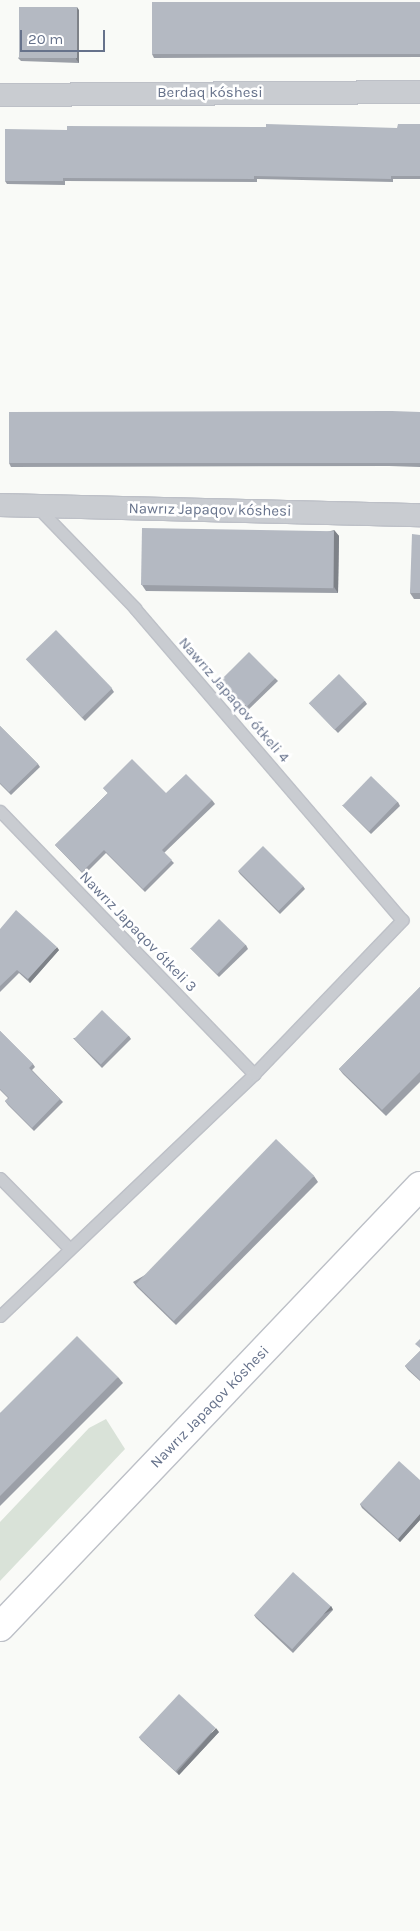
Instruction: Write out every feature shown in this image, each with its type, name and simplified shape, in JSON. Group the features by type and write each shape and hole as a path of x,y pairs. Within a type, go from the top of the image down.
{"street":[{"name":"Berdaq kóshesi","path":"0,95 420,92"},
{"name":"Nawrız Japaqov kóshesi","path":"0,505 420,515"},
{"name":"Nawrız Japaqov kóshesi","path":"0,1627 420,1186"}],"lane":[{"name":"Nawrız Japaqov ótkeli 4","path":"36,506 135,608 402,920 254,1074"},
{"name":"Nawrız Japaqov ótkeli 3","path":"0,811 254,1074"},
{"path":"0,1316 69,1248 254,1074"},
{"path":"0,1178 69,1248"}],"shaded area":[{"path":"106,1419 125,1449 0,1581 0,1522 89,1428"}],"building":[{"path":"152,2 420,2 420,54 152,54"},
{"path":"19,7 77,7 77,58 19,58"},
{"path":"266,124 397,128 398,124 420,124 420,176 391,176 391,179 254,176 254,179 63,178 63,181 5,181 5,129 67,130 67,126 266,127"},
{"path":"9,412 420,412 420,463 9,463"},
{"path":"142,528 334,531 333,588 141,585"},
{"path":"412,534 420,535 420,593 410,593"},
{"path":"56,630 112,688 82,717 26,659"},
{"path":"249,652 275,678 247,706 221,680"},
{"path":"339,674 365,701 334,730 309,703"},
{"path":"0,726 38,764 9,792 0,783"},
{"path":"132,759 166,793 186,774 212,800 162,850 172,860 143,889 104,850 82,872 55,845 108,793 103,788"},
{"path":"371,776 398,802 369,831 343,805"},
{"path":"263,846 303,886 279,911 238,871"},
{"path":"16,910 57,947 28,979 17,970 0,986 0,929"},
{"path":"219,919 246,945 217,974 191,948"},
{"path":"420,987 420,1072 382,1110 339,1069"},
{"path":"102,1010 129,1036 101,1064 74,1039"},
{"path":"0,1031 33,1064 29,1068 60,1099 32,1128 5,1101 9,1098 0,1089"},
{"path":"276,1139 314,1176 174,1321 136,1284"},
{"path":"77,1336 118,1377 0,1496 0,1413"},
{"path":"420,1339 420,1348 415,1344"},
{"path":"420,1351 420,1380 405,1366"},
{"path":"399,1461 420,1480 420,1514 398,1539 360,1504"},
{"path":"293,1572 331,1606 292,1649 254,1615"},
{"path":"179,1694 216,1728 175,1771 139,1737"}]}
